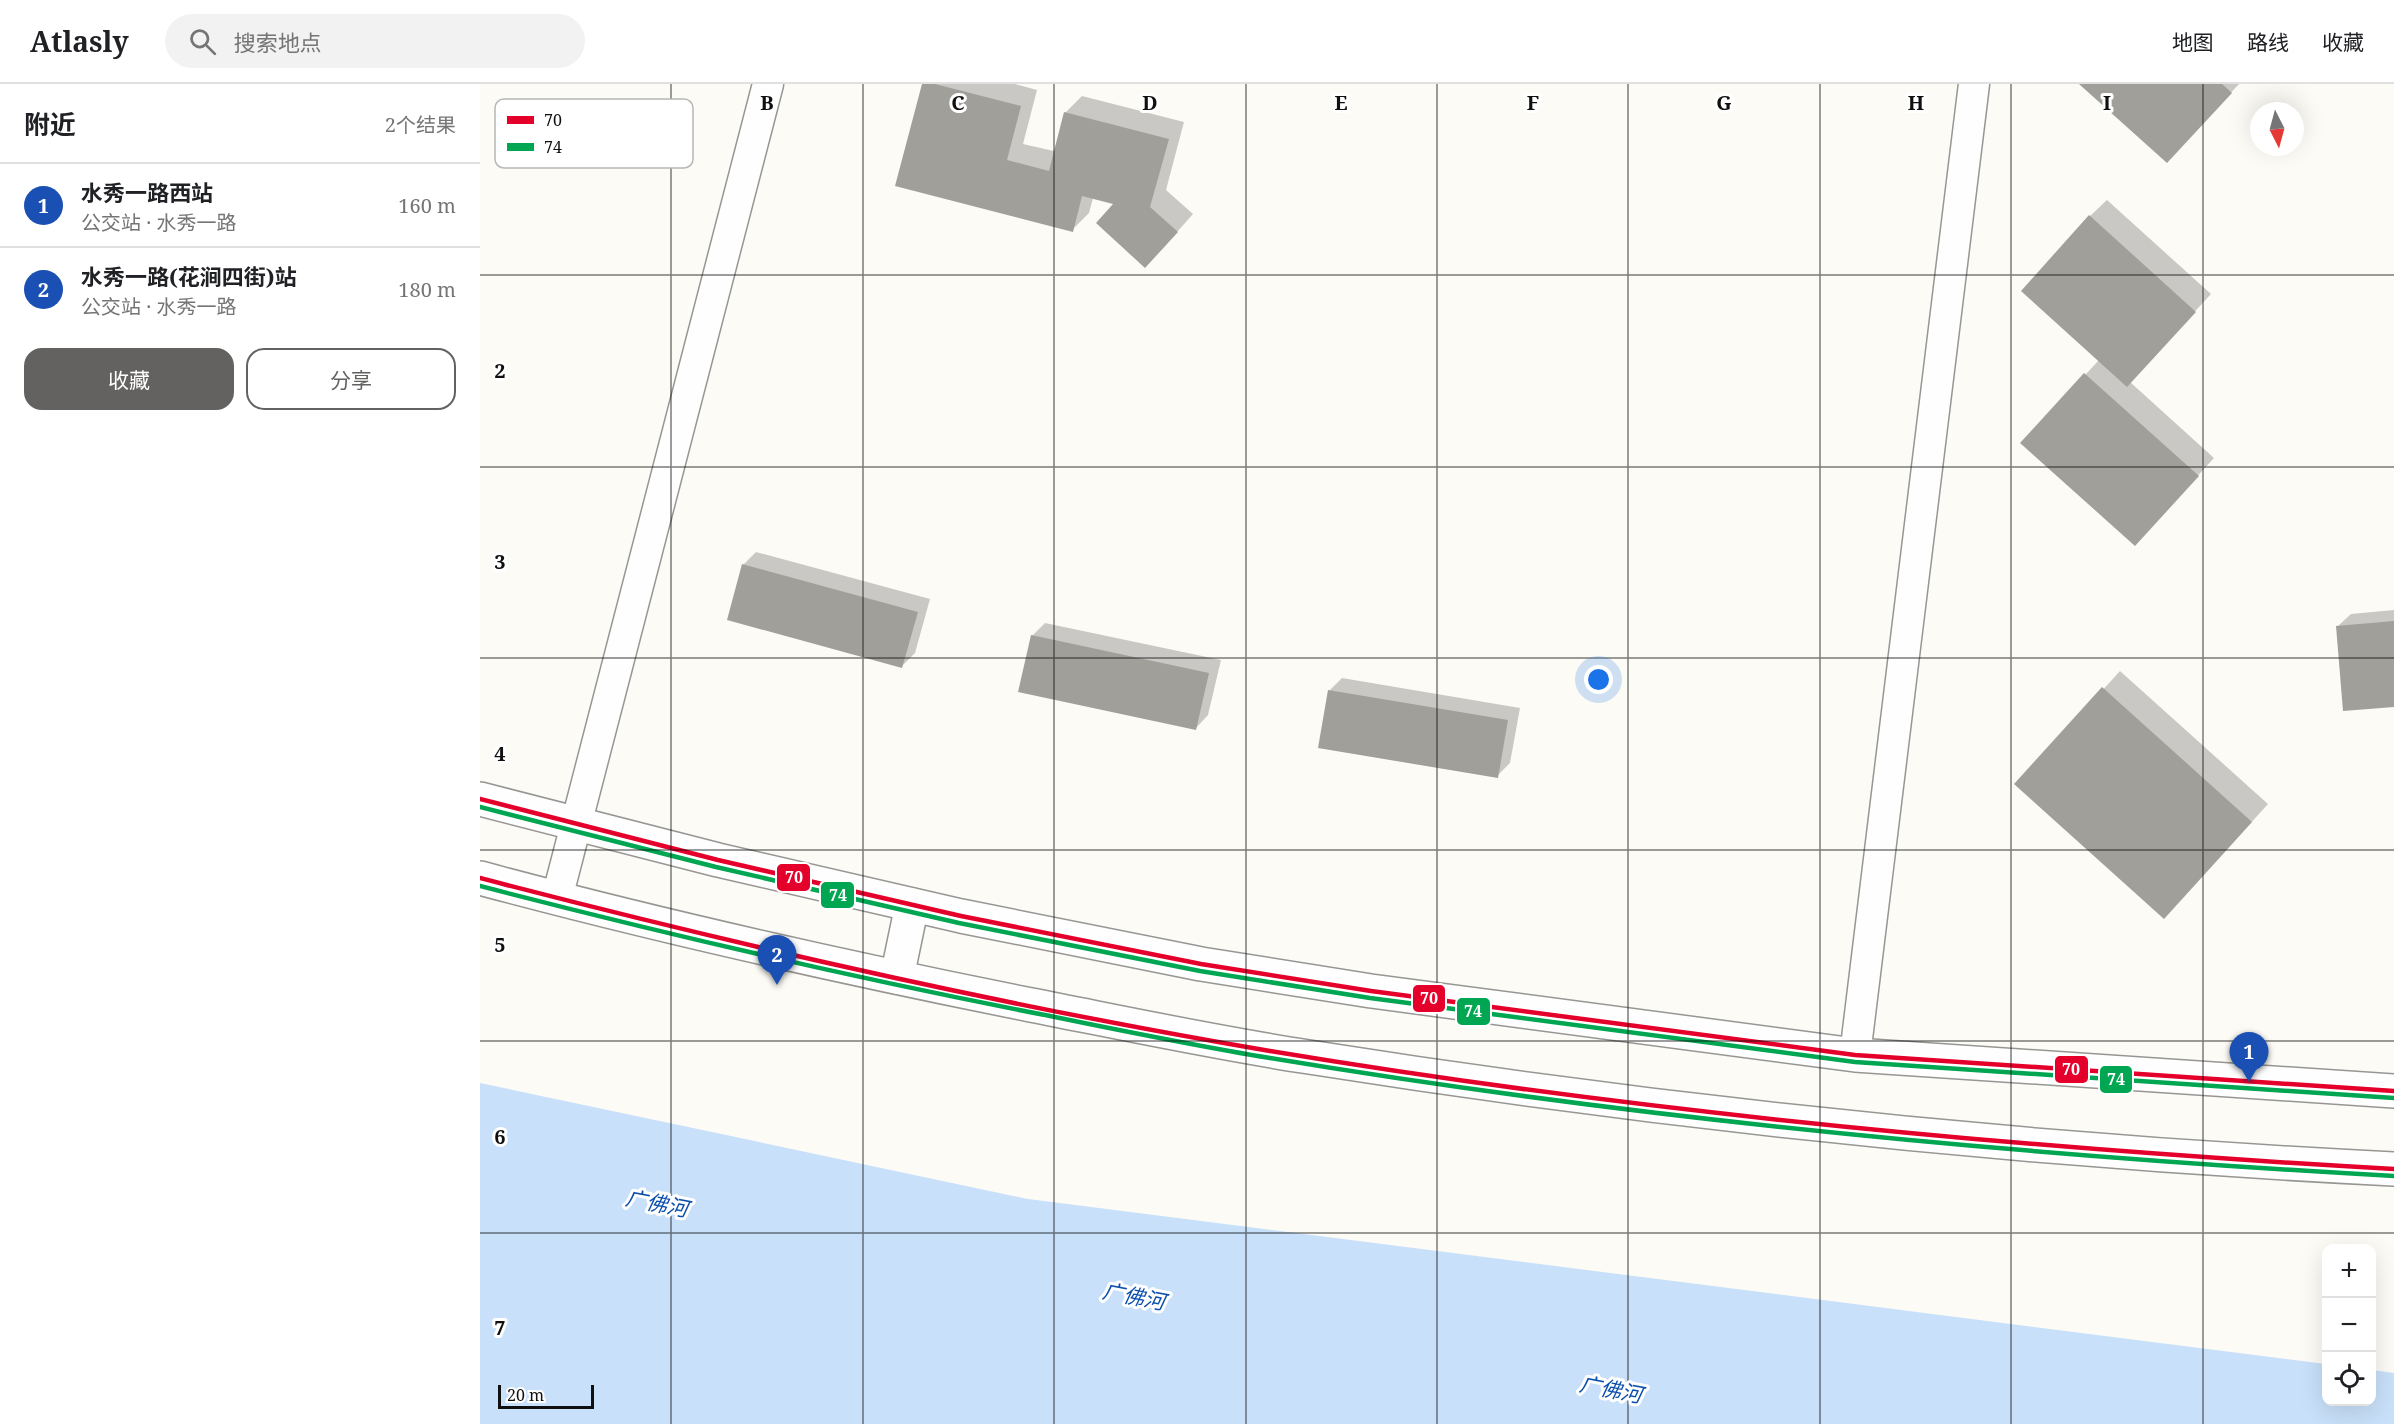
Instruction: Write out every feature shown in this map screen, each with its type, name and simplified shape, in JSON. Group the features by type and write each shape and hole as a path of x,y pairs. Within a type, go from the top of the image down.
{"street":[{"path":"557,898 768,84"},
{"path":"1855,1055 1974,84"},
{"path":"480,799 575,825 912,905 1089,943 1224,968 1383,992 1855,1055 2394,1092"},
{"path":"480,878 737,942 897,977 1304,1057 1560,1094 1742,1117 1950,1139 2212,1159 2394,1168"},
{"path":"897,977 912,905"}],"water":[{"name":"广佛河","path":"480,1083 1028,1199 2322,1363 2322,1406 2376,1406 2376,1371 2394,1373 2394,1424 480,1424"}],"building":[{"path":"922,84 935,84 1021,106 1007,160 1049,171 1064,112 1169,139 1150,207 1178,232 1145,268 1096,223 1113,204 1082,196 1073,232 895,186"},
{"path":"2079,84 2222,84 2232,93 2167,163"},
{"path":"2089,215 2196,312 2127,387 2021,291"},
{"path":"2084,373 2199,476 2135,546 2020,443"},
{"path":"742,564 918,612 902,668 727,620"},
{"path":"2394,621 2394,707 2343,711 2336,626"},
{"path":"1031,635 1209,673 1196,730 1018,692"},
{"path":"2102,687 2252,822 2164,919 2014,784"},
{"path":"1328,690 1508,720 1498,778 1318,748"}],"transit line":[{"name":"70","path":"480,799 718,860 961,916 1201,964 1371,991 1855,1055 2394,1091"},
{"name":"74","path":"480,807 716,867 959,923 1200,971 1370,998 1855,1062 2394,1098"},
{"name":"70","path":"480,878 774,951 1071,1015 1270,1051 1410,1073 1690,1110 1971,1139 2394,1169"},
{"name":"74","path":"480,886 693,939 907,987 1187,1043 1410,1080 1690,1117 1971,1146 2394,1176"}],"place":[{"name":"水秀一路(花涧四街)站","path":"777,985"},
{"name":"水秀一路西站","path":"2249,1082"}]}
